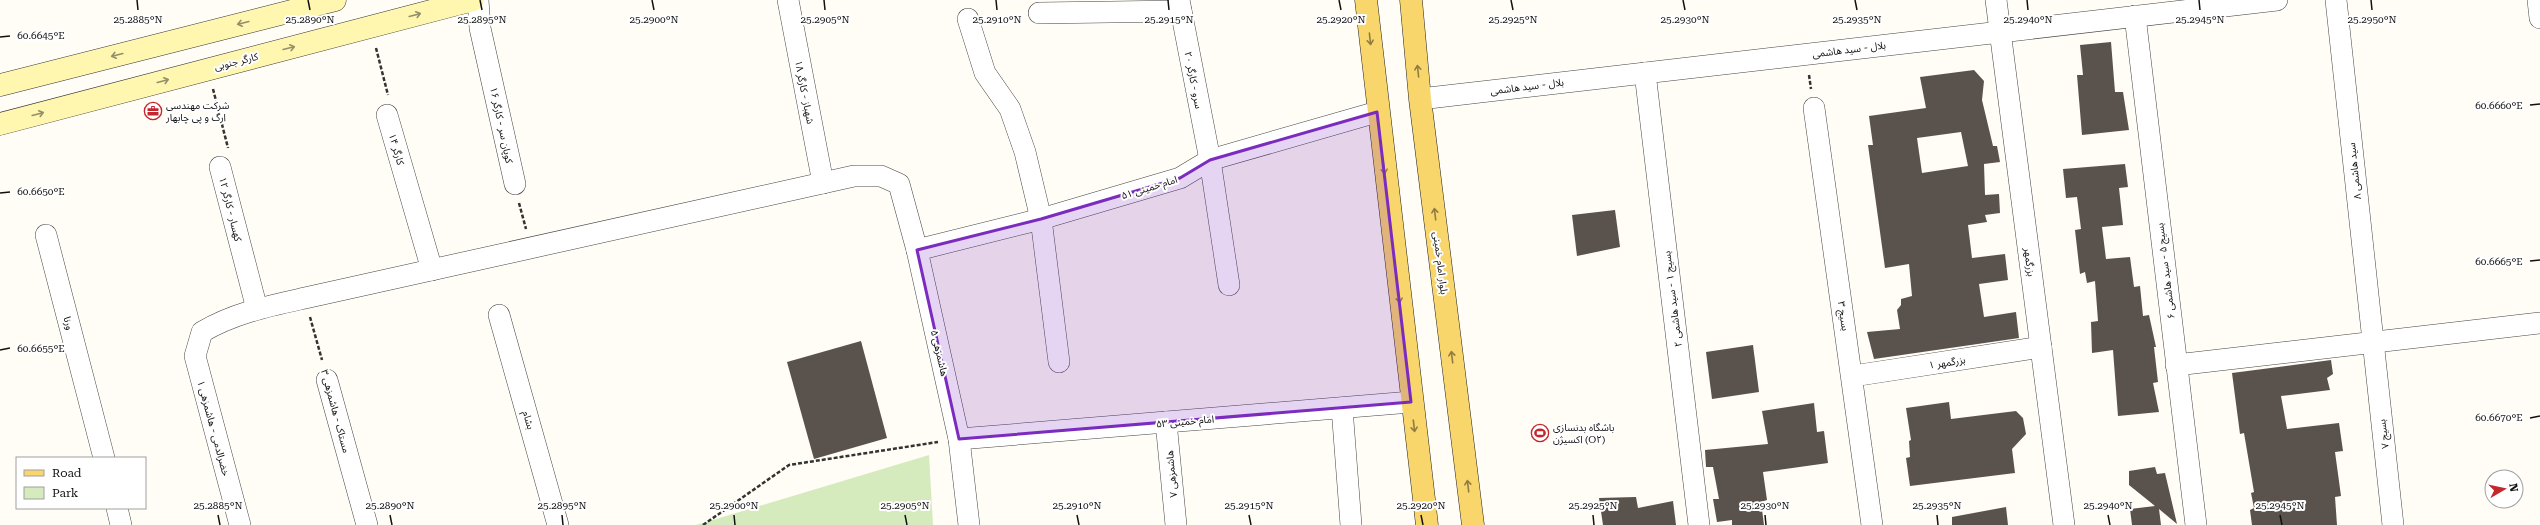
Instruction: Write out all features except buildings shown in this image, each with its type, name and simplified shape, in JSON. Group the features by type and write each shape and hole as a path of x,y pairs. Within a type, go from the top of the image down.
{"main road":[{"name":"کارگر جنوبی","path":"0,124 473,0"},
{"path":"1366,0 1377,112 1427,525"},
{"name":"بلوار امام خمینی","path":"1411,0 1420,99 1473,525"},
{"path":"0,85 323,1"}],"street":[{"name":"کوپان سر - کارگر ۱۶","path":"478,0 480,28 515,184"},
{"name":"شهباز - کارگر ۱۸","path":"788,0 823,183"},
{"name":"بزرگمهر","path":"1996,0 2064,525"},
{"name":"بلال - سید هاشمی","path":"1420,99 2135,16 2215,4 2277,0"},
{"name":"سید هاشمی ۸","path":"2336,0 2372,343"},
{"path":"2538,0 2540,18"},
{"path":"1039,13 1180,5"},
{"name":"سرو - کارگر ۲۰","path":"1180,5 1210,160 1229,285"},
{"name":"بسیج ۵ - سید هاشمی ۶","path":"2135,16 2196,525"},
{"path":"968,19 985,73 1012,116 1025,152 1041,220 1059,362"},
{"name":"بسیج ۱ - سید هاشمی ۲","path":"1645,73 1699,525"},
{"name":"بسیج ۳","path":"1814,108 1853,376 1872,525"},
{"name":"امام خمینی ۵۱","path":"917,250 1041,220 1180,178 1210,160 1377,112"},
{"name":"کارگر ۱۴","path":"387,115 432,270"},
{"name":"کهسار - کارگر ۱۲","path":"220,167 256,309"},
{"name":"هاشمزهی ۵","path":"823,183 854,176 881,176 899,184 917,250 959,439 969,525"},
{"path":"256,309 823,183"},
{"name":"ورنا","path":"46,235 104,457"},
{"name":"خضرالدمی - هاشمزهی ۱","path":"240,525 195,356 202,332 217,323 256,309"},
{"name":"بشام","path":"499,315 558,525"},
{"path":"2176,365 2540,323"},
{"name":"بسیج ۷","path":"2372,343 2393,525"},
{"name":"بزرگمهر ۱","path":"1853,376 2041,347"},
{"name":"مستاک - هاشمزهی ۳","path":"327,380 367,525"},
{"name":"امام خمینی ۵۳","path":"959,439 1411,402"},
{"path":"1342,408 1351,525"},
{"name":"هاشمزهی ۷","path":"1166,422 1176,525"},
{"path":"117,509 122,525"}],"path":[{"path":"371,27 390,102 387,115"},
{"path":"1805,54 1814,108"},
{"name":"کهسار - کارگر ۱۲","path":"208,69 231,163 220,167"},
{"path":"515,184 530,249"},
{"name":"مستاک - هاشمزهی ۳","path":"305,298 327,380"},
{"path":"704,525 789,465 959,439"}],"highlighted area":[{"path":"1377,112 1411,402 959,439 917,250 1041,219 1180,178 1210,160"}],"green space":[{"path":"929,455 933,525 696,525"}],"place":[{"name":"شرکت مهندسی ارگ و پی چابهار","path":"153,111"},
{"name":"باشگاه بدنسازی اکسیژن (O۲)","path":"1540,433"}]}
